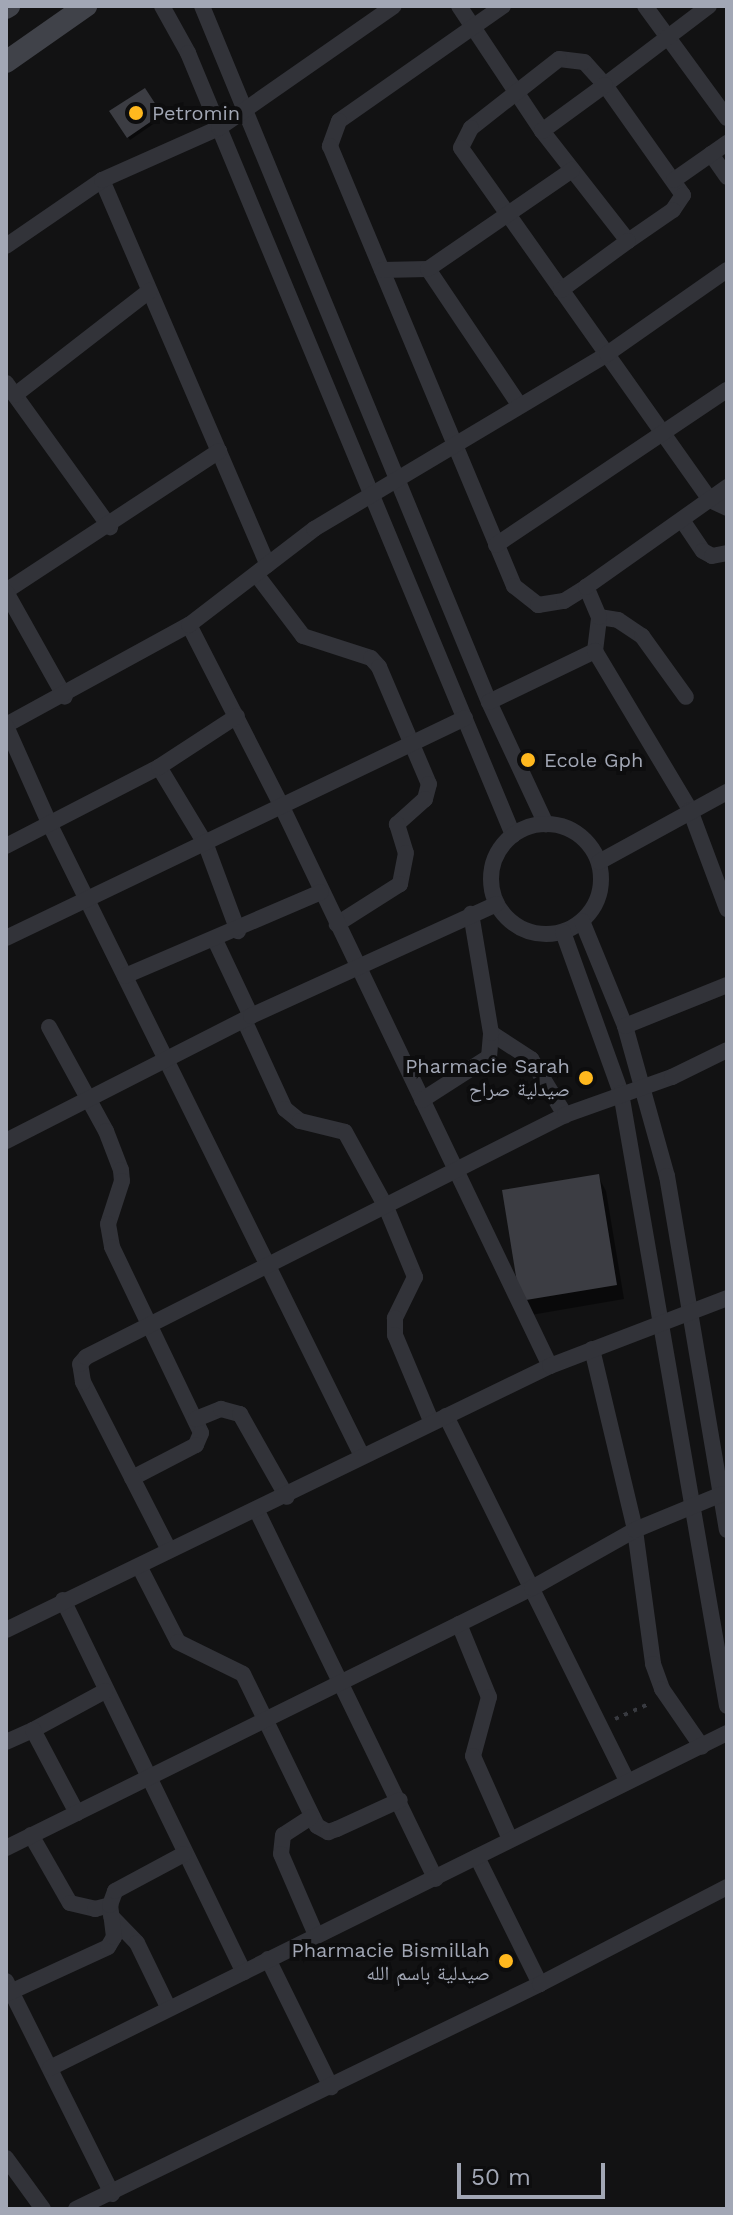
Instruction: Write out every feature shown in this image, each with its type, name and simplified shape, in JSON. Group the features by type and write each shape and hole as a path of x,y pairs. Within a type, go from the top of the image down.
{"main road":[{"path":"6,62 86,6"}],"street":[{"path":"162,6 219,128 374,491 513,835"},
{"path":"202,6 371,420 399,475 489,702 546,824"},
{"path":"6,247 102,180 219,128 394,6"},
{"path":"459,6 542,131 628,241"},
{"path":"503,6 339,121 332,134 335,162 455,440 514,586 530,602 564,601 727,487"},
{"path":"645,6 727,118"},
{"path":"542,131 709,6"},
{"path":"561,290 682,202 674,180 605,85 584,62 564,57 471,128 461,148 506,216 710,500 727,508"},
{"path":"674,180 727,143"},
{"path":"711,154 727,177"},
{"path":"382,270 428,269 572,170"},
{"path":"102,180 219,451 262,569 303,636 371,658 388,683 429,784 427,796 400,817 395,829 406,853 404,875 386,896 337,924"},
{"path":"428,269 518,403"},
{"path":"362,1456 266,1269 90,901 51,827 6,726 65,697 189,625 262,569 374,491 455,440 607,354 727,270"},
{"path":"110,527 10,389 149,291"},
{"path":"496,545 664,436 727,390"},
{"path":"65,697 6,592 110,527 219,451"},
{"path":"682,520 703,551 712,556 727,553"},
{"path":"586,587 599,617 595,651 690,810 727,909"},
{"path":"599,617 618,620 642,636 686,697"},
{"path":"189,625 359,965 550,1366"},
{"path":"489,702 595,651"},
{"path":"6,846 51,827 159,767 237,716"},
{"path":"6,938 90,901 465,718"},
{"path":"159,767 206,845 238,931"},
{"path":"599,862 727,792"},
{"path":"546,824 579,834 599,862 600,894 582,921 563,932 548,934 518,926 497,904 492,889 495,859 513,835 546,824"},
{"path":"125,976 238,931 321,892"},
{"path":"6,1141 247,1018 497,904"},
{"path":"422,1100 478,1068 489,1057 491,1033 471,914"},
{"path":"582,921 625,1026 645,1086 692,1312 727,1530"},
{"path":"563,932 621,1093 727,1706"},
{"path":"215,940 285,1109 300,1121 345,1132 386,1207 415,1277 395,1318 395,1335 532,1588 627,1781"},
{"path":"625,1026 727,985"},
{"path":"49,1027 88,1098 121,1170 108,1224 112,1247 201,1433 196,1445 132,1478"},
{"path":"491,1033 531,1059 565,1115"},
{"path":"169,1550 83,1382 80,1364 150,1325 266,1269 565,1115 645,1086 727,1050"},
{"path":"6,1630 63,1600 287,1497 362,1456 550,1366 662,1319 692,1312 727,1298"},
{"path":"592,1349 635,1530 653,1664 668,1695 702,1747"},
{"path":"196,1419 221,1409 240,1414 287,1497"},
{"path":"6,1848 532,1588 635,1530 693,1502 722,1494"},
{"path":"257,1511 436,1879"},
{"path":"139,1566 178,1642 243,1674 269,1718 311,1817 328,1832 400,1800"},
{"path":"63,1600 244,1972"},
{"path":"459,1624 489,1697 473,1756 510,1839"},
{"path":"6,1742 105,1691"},
{"path":"33,1730 77,1813"},
{"path":"50,2068 727,1733"},
{"path":"311,1817 280,1842 316,1935"},
{"path":"31,1835 70,1903 110,1911 137,1943 169,2009"},
{"path":"112,2194 8,1989 108,1947 114,1937 110,1911 119,1887 184,1854"},
{"path":"477,1857 540,1984"},
{"path":"76,2209 540,1984 727,1887"},
{"path":"268,1959 331,2087"},
{"path":"6,2158 43,2209"}],"path":[{"path":"600,1726 668,1695"}],"building":[{"name":"Petromin","path":"145,88 162,114 127,138 109,111"},
{"path":"599,1174 617,1285 520,1301 502,1190"}],"place":[{"name":"Petromin","path":"136,113"},
{"name":"Ecole Gph","path":"528,760"},
{"name":"Pharmacie Sarah صيدلية صراح","path":"586,1078"},
{"name":"Pharmacie Bismillah صيدلية باسم الله","path":"506,1961"}]}
